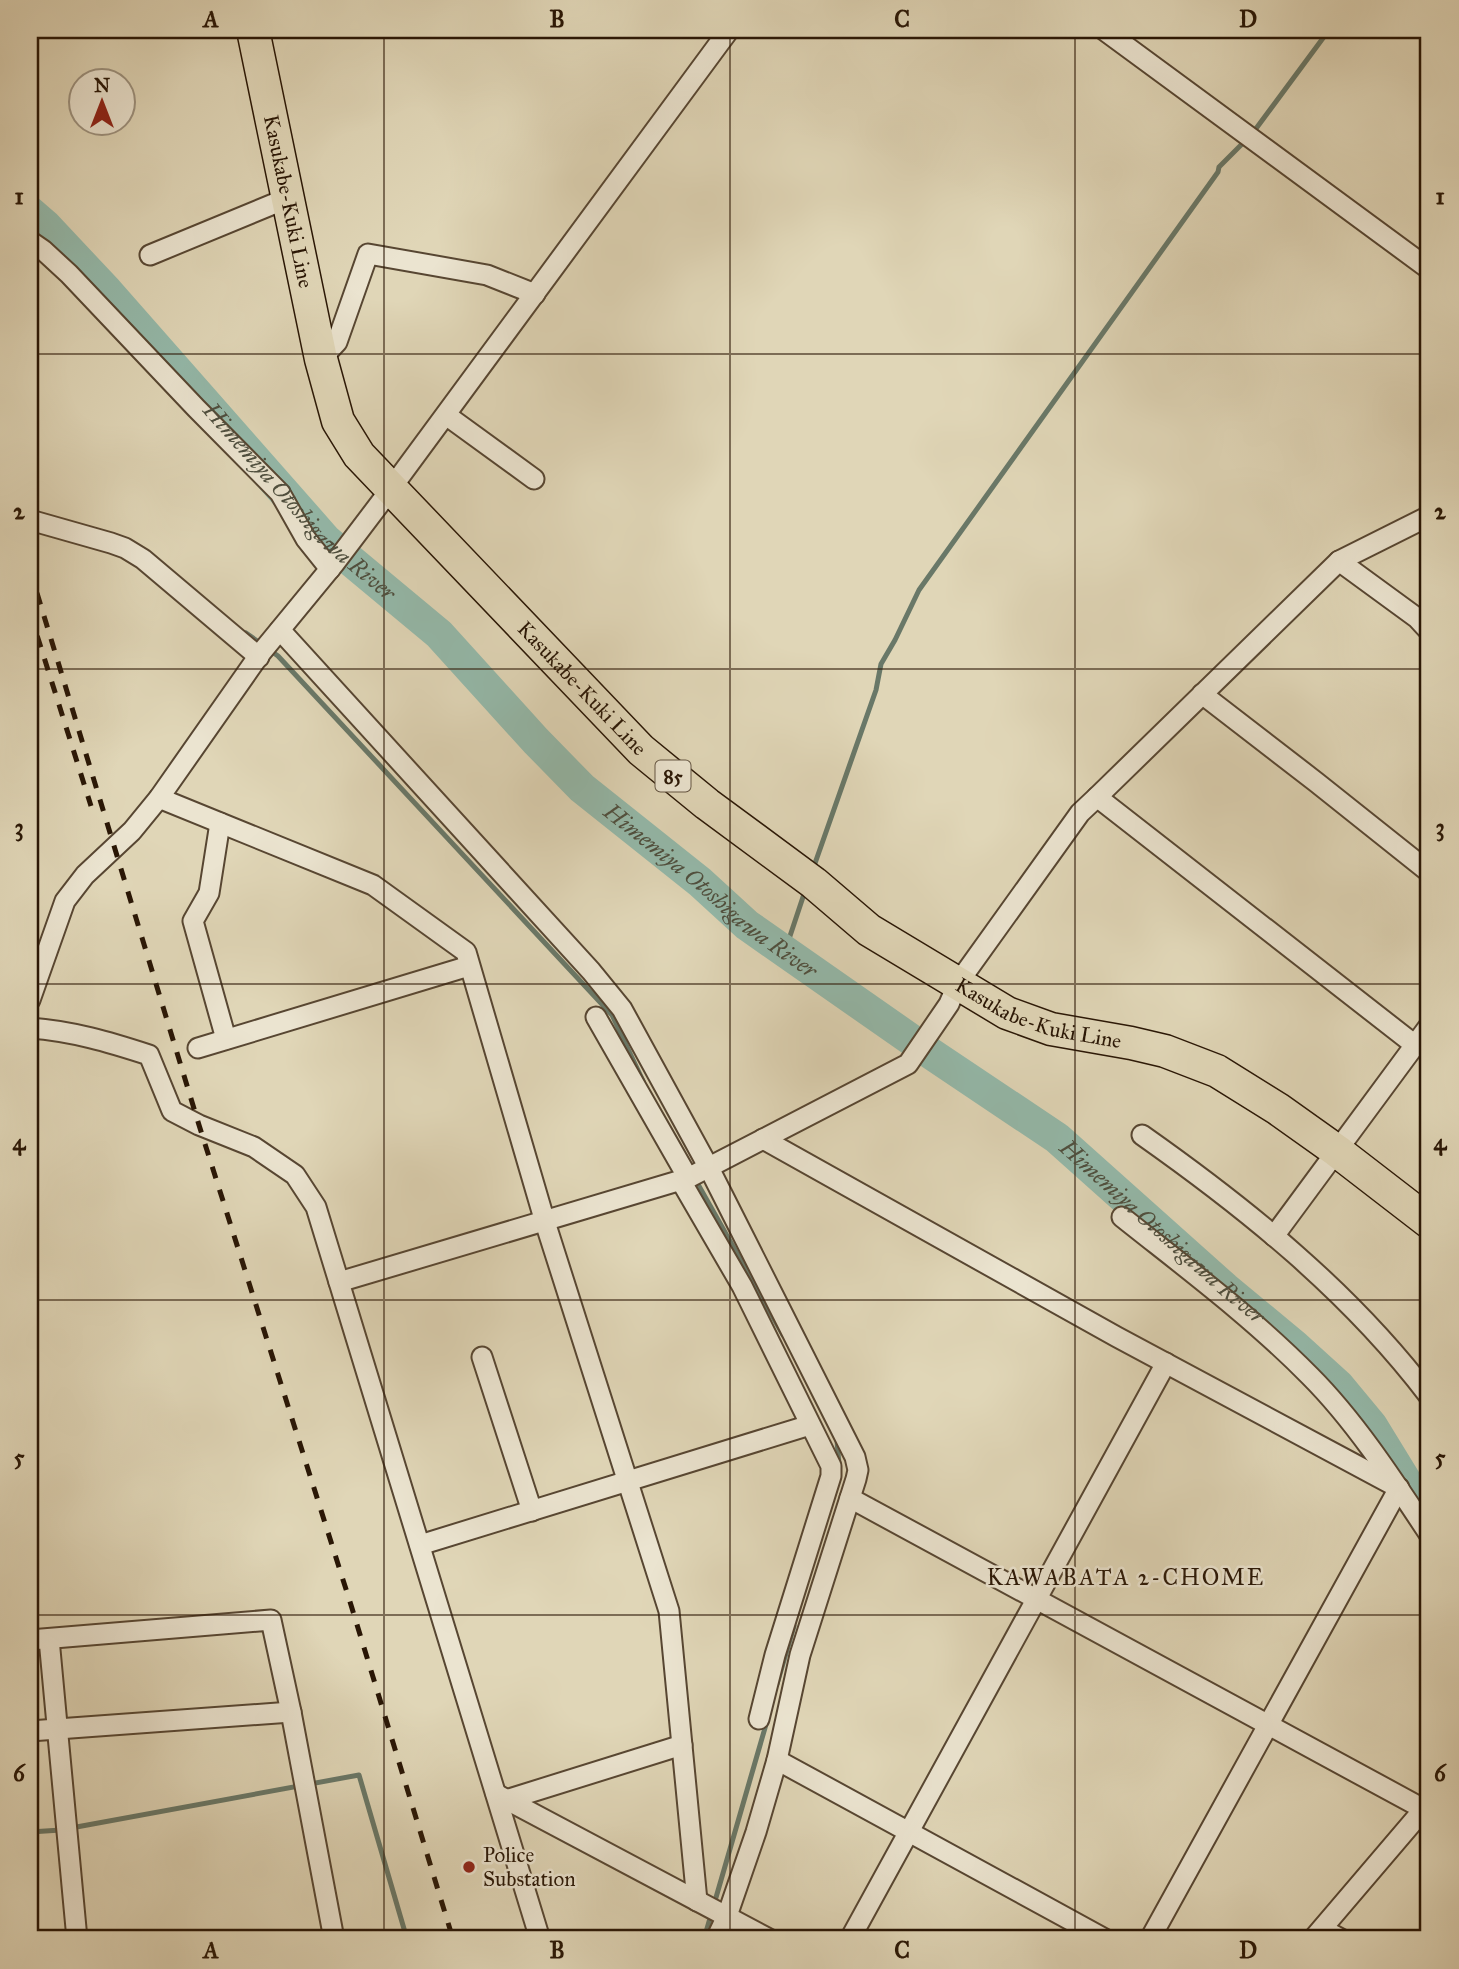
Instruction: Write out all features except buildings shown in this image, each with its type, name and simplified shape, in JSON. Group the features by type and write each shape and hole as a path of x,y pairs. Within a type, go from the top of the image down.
{"main road":[{"name":"Kasukabe-Kuki Line","path":"253,30 321,359 338,421 387,492 641,750 954,994 1051,1029 1165,1051 1217,1071 1278,1109 1337,1151 1429,1222"}],"street":[{"path":"30,1000 65,901 85,875 132,831 159,798 260,656 446,415 729,30"},
{"path":"1104,30 1429,269"},
{"path":"149,256 288,198"},
{"path":"30,241 69,274 280,493 306,539 332,566"},
{"path":"321,359 337,342 368,254 487,275 535,294"},
{"path":"446,415 534,479"},
{"path":"340,1282 696,1174 908,1064 1080,813 1339,561 1429,516"},
{"path":"30,520 111,543 134,553 260,656"},
{"path":"1339,561 1417,618 1429,631"},
{"path":"278,633 591,971 622,1009 696,1174 741,1286 831,1466 831,1476 775,1655 759,1718"},
{"path":"1202,695 1429,872"},
{"path":"1097,797 1415,1045"},
{"path":"159,798 373,885 466,952 545,1222 669,1611 700,1903"},
{"path":"220,823 209,893 192,921 226,1039"},
{"path":"198,1048 470,965"},
{"path":"596,1017 696,1174 855,1457 858,1470 800,1655 777,1760 756,1832 727,1916 716,1939"},
{"path":"1274,1236 1429,1026"},
{"path":"30,1028 61,1030 149,1055 172,1111 254,1147 295,1175 316,1207 501,1797 540,1939"},
{"path":"1142,1135 1216,1188 1274,1236 1381,1337 1429,1395"},
{"path":"763,1139 1166,1363 1399,1488"},
{"path":"1122,1217 1211,1286 1310,1375 1336,1404 1399,1488 1429,1534"},
{"path":"482,1357 533,1511"},
{"path":"850,1939 1166,1363"},
{"path":"420,1545 810,1425"},
{"path":"1150,1939 1399,1488"},
{"path":"850,1498 1428,1808 1317,1934 1341,1939"},
{"path":"77,1939 57,1729 39,1639 271,1620 334,1939"},
{"path":"30,1731 291,1712"},
{"path":"501,1797 682,1745"},
{"path":"777,1760 1105,1939"},
{"path":"501,1797 769,1939"}],"waterway":[{"path":"1252,134 1329,30"},
{"path":"813,869 876,690 881,664 919,590 1219,167 1245,141"},
{"name":"Himemiya Otoshigawa River","path":"30,212 107,291 326,540 439,634 582,788 700,882 747,925 1057,1138 1338,1385 1372,1426 1429,1519"},
{"path":"246,633 278,656 612,1015 643,1081"},
{"path":"785,951 805,891"},
{"path":"695,1179 783,1335"},
{"path":"837,1440 839,1465"},
{"path":"777,1684 794,1626"},
{"path":"704,1939 767,1721"},
{"path":"71,1828 359,1775 407,1939"},
{"path":"30,1832 61,1830"}],"railway":[{"path":"30,570 199,1125 351,1605 453,1939"},
{"path":"30,613 91,806"}],"place":[{"name":"Police Substation","path":"469,1867"}],"district":[{"name":"KAWABATA 2-CHOME","path":"1126,1577"}]}
